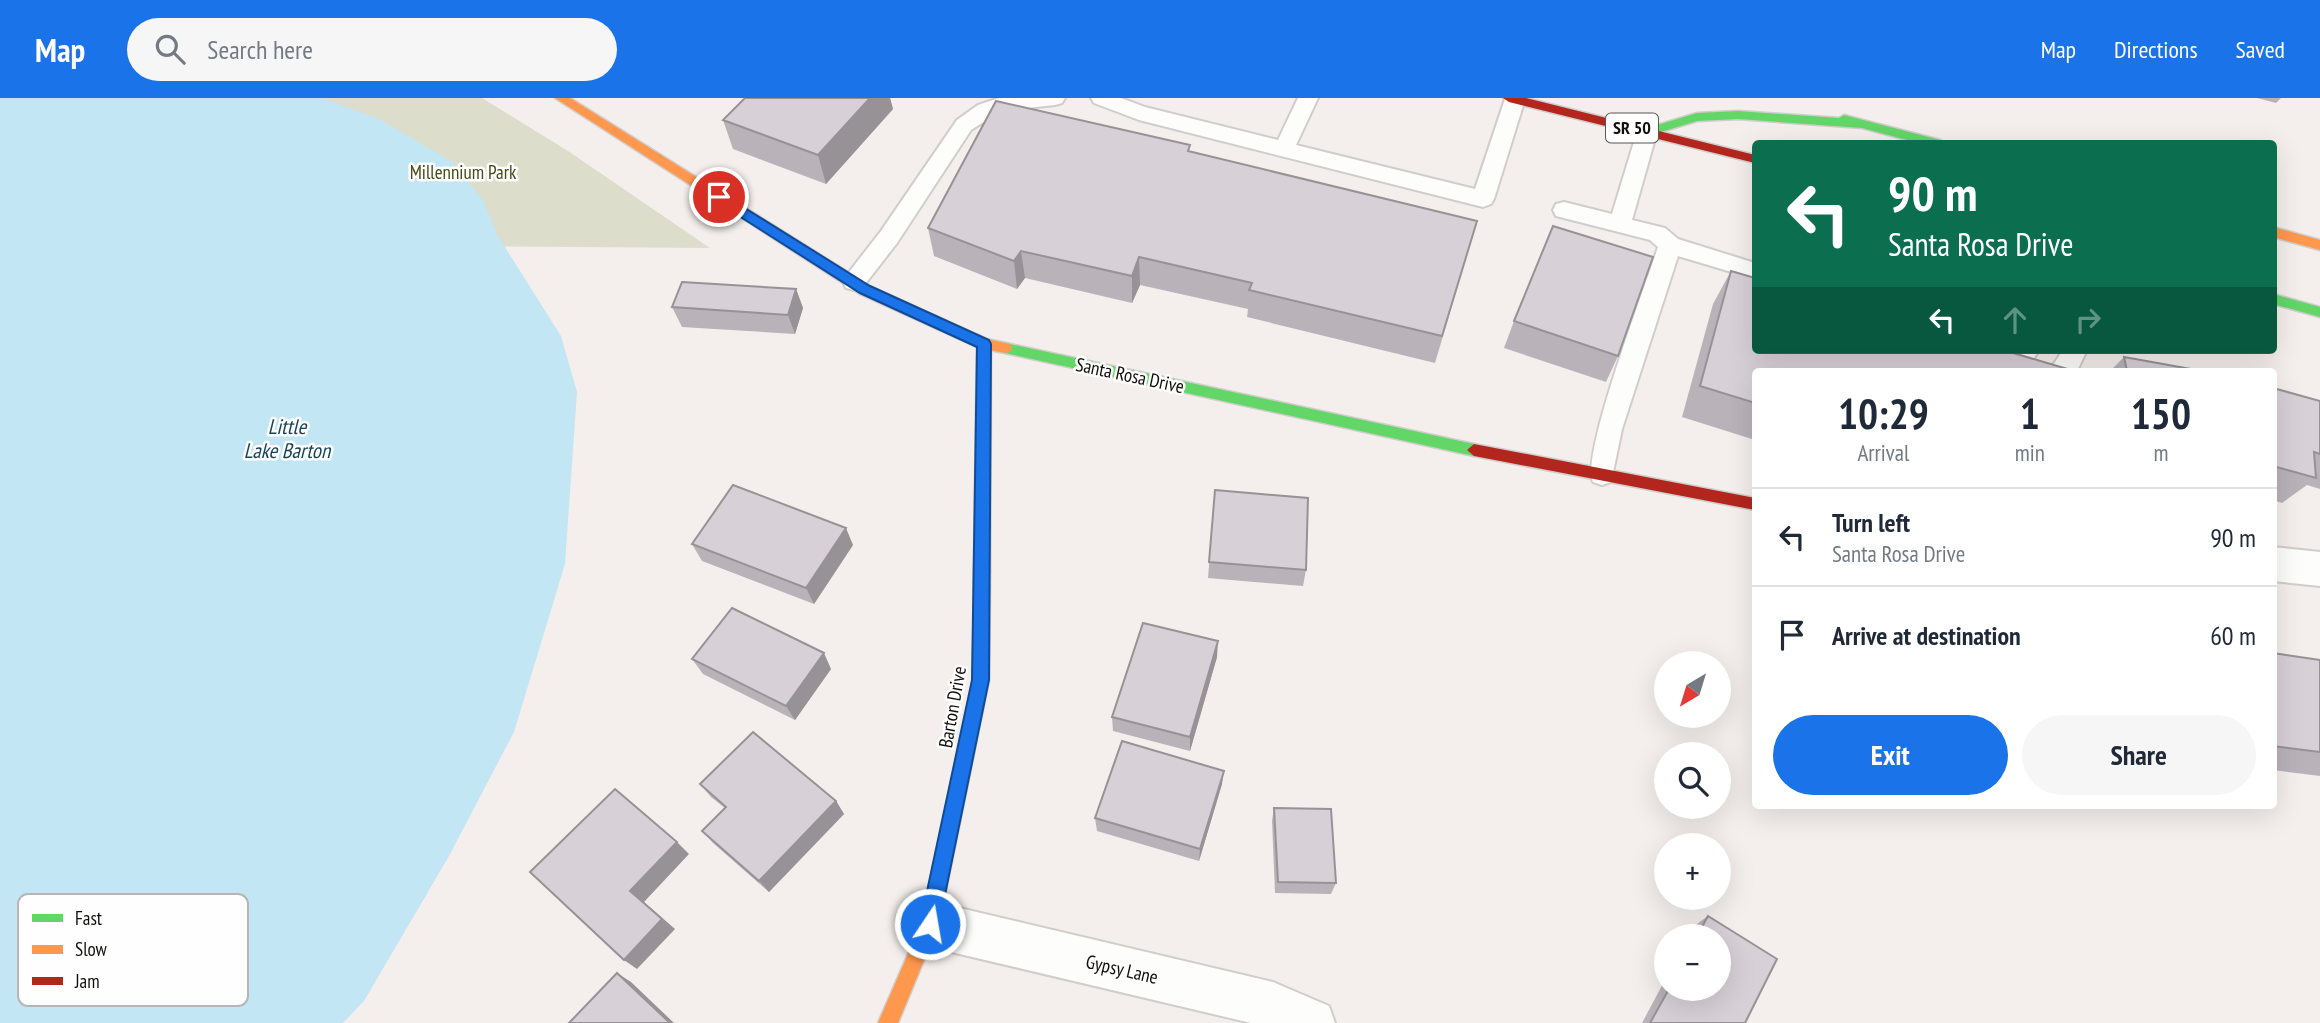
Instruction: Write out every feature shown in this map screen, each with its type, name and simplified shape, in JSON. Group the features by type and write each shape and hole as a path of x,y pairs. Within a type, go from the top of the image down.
{"main road":[{"name":"Santa Rosa Drive","path":"561,98 854,282 984,344 1459,447 1752,503"},
{"name":"SR 50","path":"1512,99 1752,158"},
{"path":"1776,101 1925,140"},
{"path":"1647,132 1697,117 1738,115 1867,124"},
{"path":"2277,233 2320,245"},
{"path":"2277,300 2320,312"},
{"name":"Barton Drive","path":"888,1023 930,924 981,680 984,344"}],"street":[{"path":"2277,564 2320,569"},
{"name":"Gypsy Lane","path":"930,924 1273,1005 1312,1023"}],"lane":[{"path":"854,282 889,237 964,125 978,110 992,103 1055,98"},
{"path":"1101,98 1139,113 1483,199 1512,99"},
{"path":"1284,149 1308,98"},
{"path":"1620,224 1647,132"},
{"path":"1564,210 1657,234 1670,246 1752,270"},
{"path":"1602,475 1610,429 1670,246"}],"green space":[{"name":"Millennium Park","path":"0,98 482,98 568,151 710,248 0,243"}],"water":[{"name":"Little Lake Barton","path":"0,98 321,98 377,118 451,161 483,200 498,236 561,336 577,392 565,564 514,732 449,856 364,1001 343,1023 0,1023"}],"building":[{"path":"745,98 870,98 818,155 723,120"},
{"path":"996,101 1190,145 1188,151 1477,221 1442,336 1249,290 1252,283 1139,257 1132,276 1021,251 1014,261 928,228"},
{"path":"1553,226 1653,257 1618,356 1514,321"},
{"path":"1731,271 1752,277 1752,354 2017,354 2064,368 1752,368 1752,402 1700,386"},
{"path":"682,282 796,289 788,315 672,307"},
{"path":"2124,357 2185,368 2126,368"},
{"path":"2277,389 2320,401 2320,454 2314,452 2316,478 2277,467"},
{"path":"733,485 846,528 806,588 692,544"},
{"path":"1215,490 1308,498 1306,570 1209,562"},
{"path":"732,608 824,653 786,706 692,659"},
{"path":"1143,623 1218,641 1190,737 1112,717"},
{"path":"2277,654 2320,660 2320,752 2277,747"},
{"path":"753,732 836,801 759,881 702,831 726,807 700,784"},
{"path":"1122,741 1224,771 1200,849 1095,818"},
{"path":"615,789 677,842 630,891 662,919 624,960 530,872"},
{"path":"1274,808 1331,809 1336,883 1278,882"},
{"path":"1708,916 1721,924 1704,924"},
{"path":"1731,930 1777,959 1745,1023 1650,1023 1662,1001 1731,1001"},
{"path":"617,973 670,1023 569,1023"}],"traffic: fast":[{"path":"1648,132 1697,117 1738,115 1867,124"},
{"path":"1844,119 1925,140"},
{"path":"2277,300 2320,312"},
{"path":"982,572 984,344"},
{"path":"1005,348 1474,450"}],"traffic: slow":[{"path":"561,98 865,290 984,344 1005,348"},
{"path":"2277,233 2320,245"},
{"path":"888,1023 930,924 981,680 982,572"}],"traffic: jam":[{"path":"1509,98 1752,158"},
{"path":"1474,450 1752,503"}],"route":[{"path":"719,197 865,290 984,344 981,680 930,924"}]}
